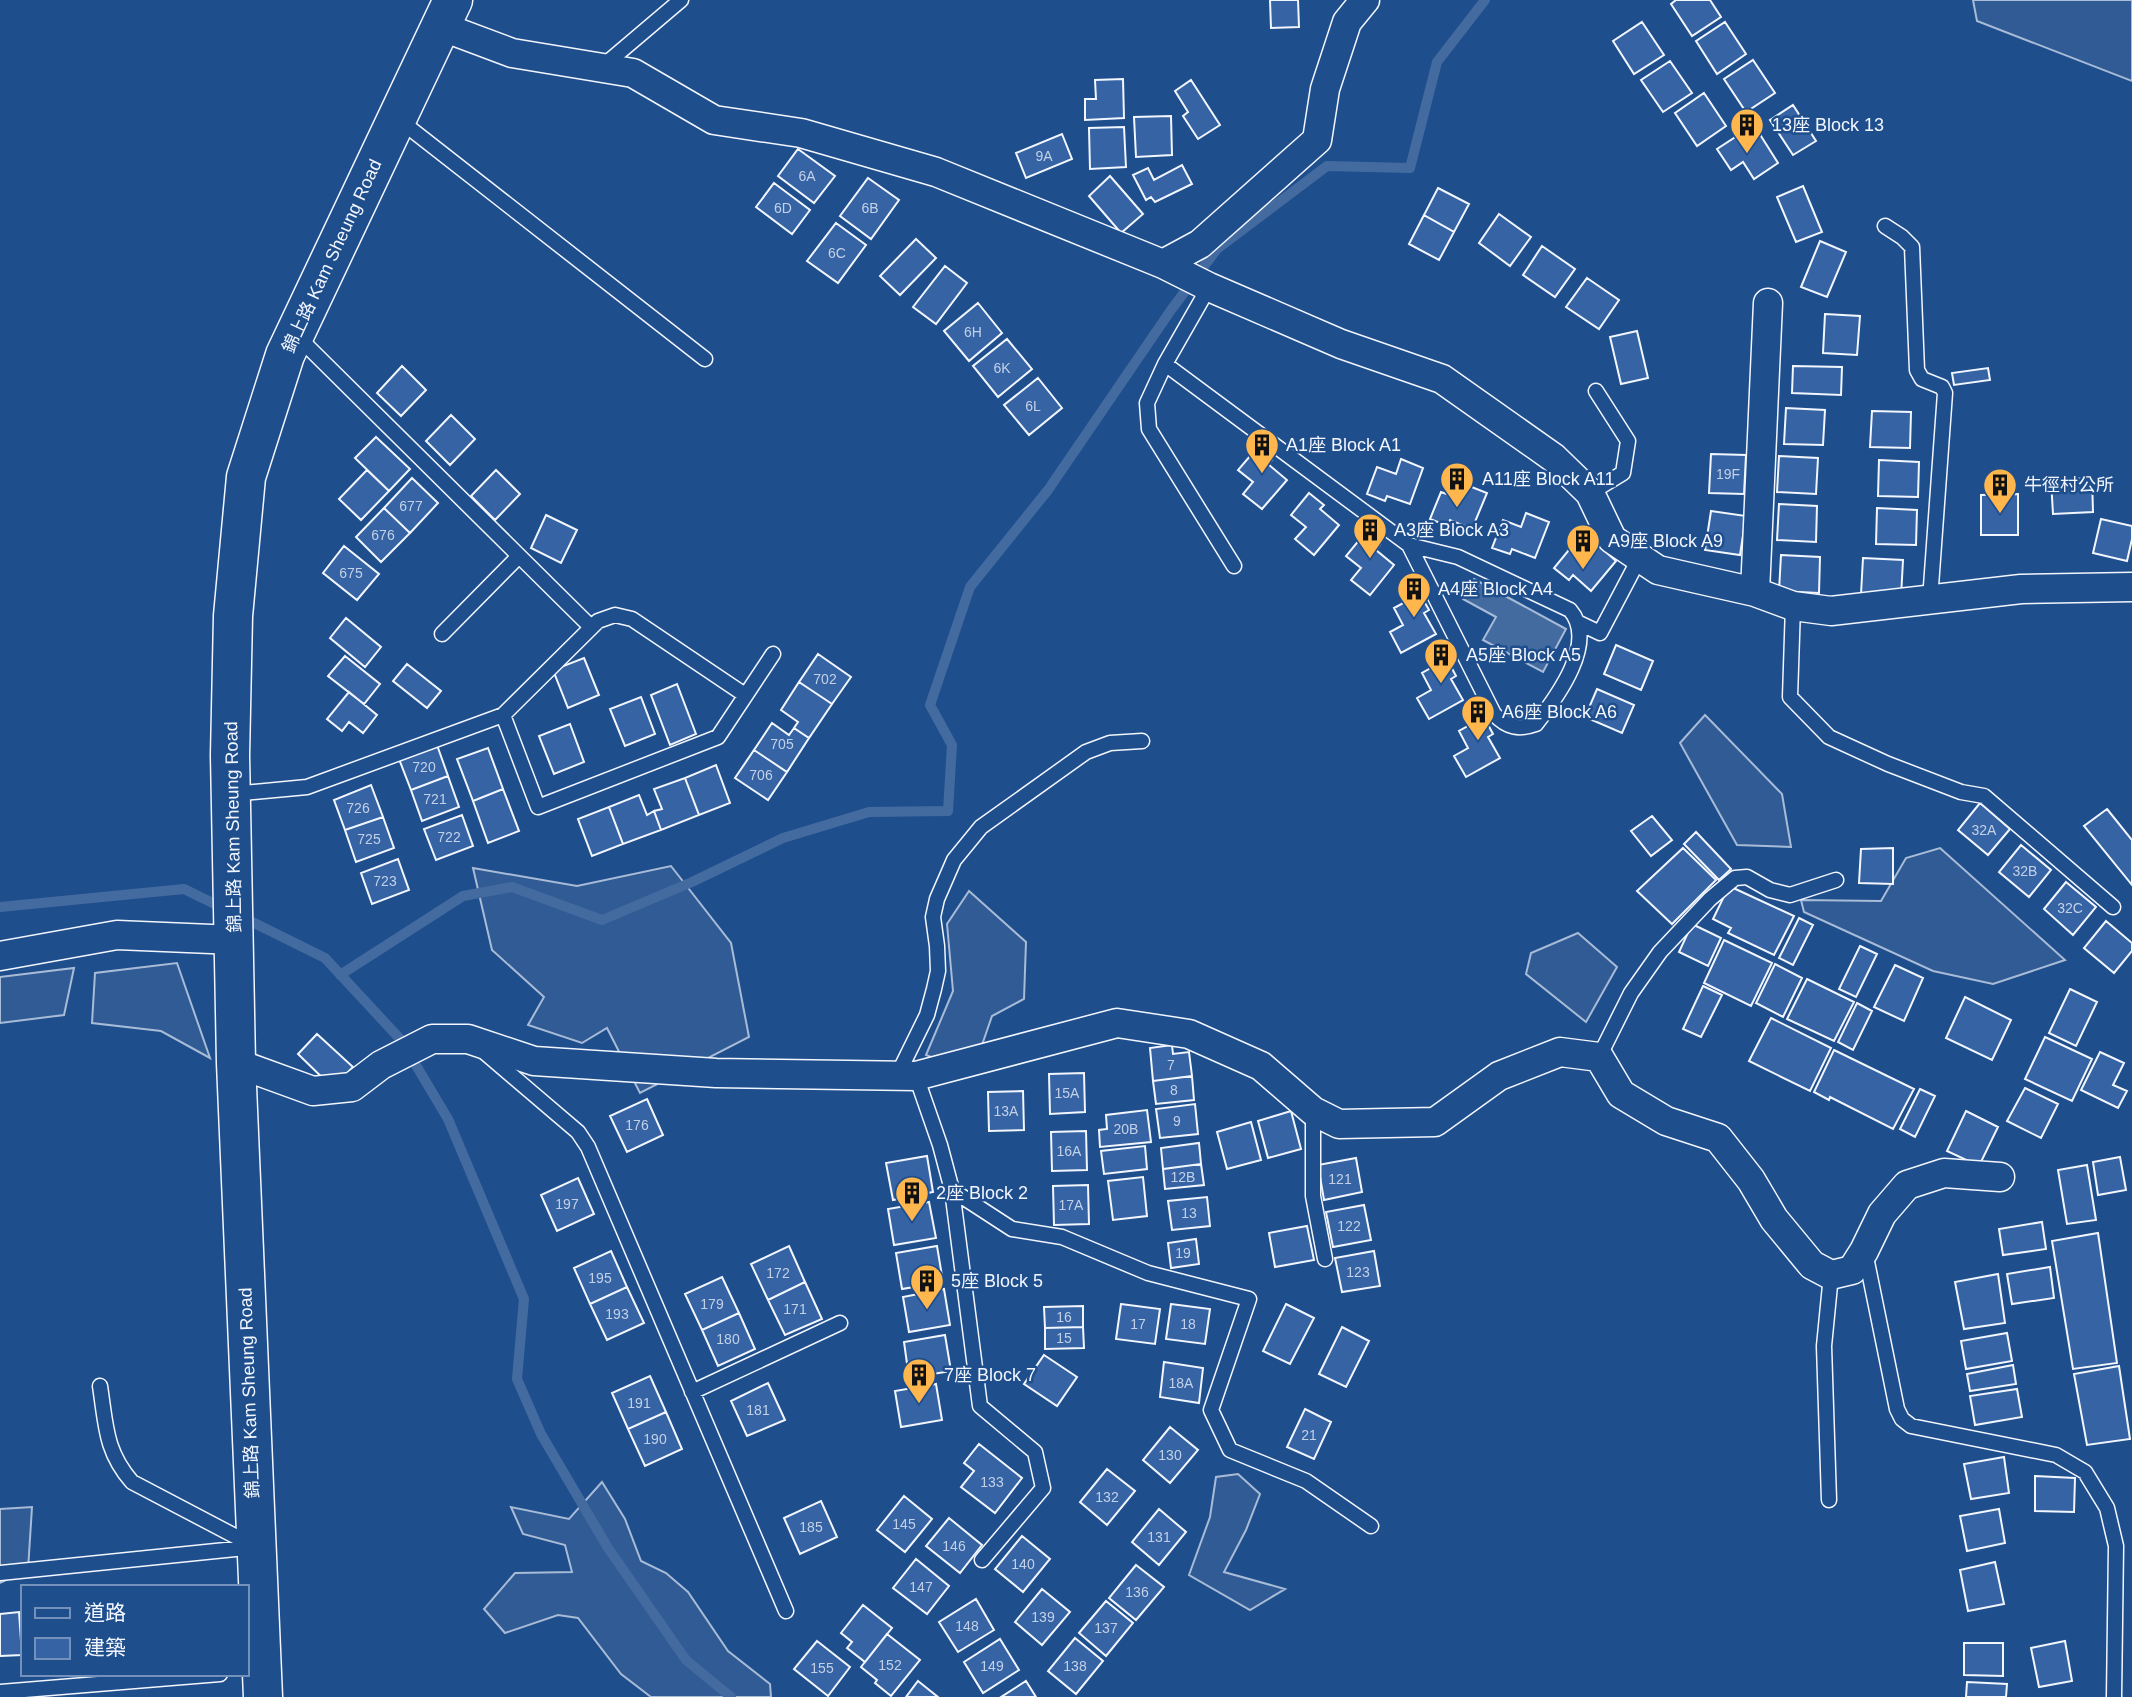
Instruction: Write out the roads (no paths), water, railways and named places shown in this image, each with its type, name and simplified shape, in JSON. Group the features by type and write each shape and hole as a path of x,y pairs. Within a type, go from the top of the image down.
{"main road":[{"name":"錦上路 Kam Sheung Road","path":"262,1697 236,1063 230,755 233,616 246,477 285,355 447,13"}],"street":[{"path":"1170,268 1317,140 1325,89 1347,22 1365,0"},
{"path":"447,13 512,53 633,73 713,120 801,133 936,172 1170,268 1341,344 1443,379 1554,458 1590,493 1612,539 1658,570 1755,592 1793,606 1831,611 2021,589 2132,587"},
{"path":"1755,592 1768,303"},
{"path":"0,956 117,935 235,934"},
{"path":"236,1063 313,1091 352,1087 381,1065 432,1039 468,1039 534,1061 716,1073 907,1076 1117,1023 1189,1034 1261,1066 1313,1111 1339,1124 1435,1122 1499,1076 1560,1052 1599,1057 1621,1094 1666,1121 1717,1138 1812,1265 1831,1275 1852,1270 1882,1214 1907,1185 1944,1173 2000,1177"}],"lane":[{"path":"601,68 681,0"},
{"path":"397,118 705,359"},
{"path":"1885,226 1912,247 1917,370 1922,379 1942,387 1945,393 1930,600"},
{"path":"1206,286 1164,364 1147,403 1149,429 1234,566"},
{"path":"295,334 591,627"},
{"path":"1164,364 1409,545 1458,557 1570,610 1579,623 1581,641 1561,691 1536,724 1510,727 1494,714 1409,545"},
{"path":"1590,493 1623,473 1628,441 1595,391"},
{"path":"442,635 519,556"},
{"path":"1579,623 1600,633 1640,557"},
{"path":"1793,606 1790,697 1829,737 1900,769 1961,792 1984,796 2113,907"},
{"path":"232,812 307,788 503,715 591,627 598,621 615,615 632,619 745,695"},
{"path":"503,715 538,807 718,737 773,654"},
{"path":"982,1560 1043,1488 1035,1452 980,1406 951,1190 940,1146 907,1076 938,971 933,917 944,881 954,860 981,827 1086,752 1110,743 1142,741"},
{"path":"1599,1057 1631,993 1660,953 1710,899 1735,878 1748,877 1770,890 1790,895 1836,880"},
{"path":"468,1039 578,1132 588,1147 786,1611"},
{"path":"1313,1111 1312,1196 1325,1259"},
{"path":"951,1190 1012,1229 1062,1237 1148,1273 1249,1299 1211,1410 1230,1450 1306,1481 1371,1526"},
{"path":"1864,1251 1897,1409 1902,1419 1911,1426 2056,1455 2085,1472 2097,1489 2107,1508 2116,1546 2114,1697"},
{"path":"1829,1500 1824,1346 1831,1275"},
{"path":"692,1391 840,1322"},
{"path":"100,1386 110,1450 118,1466 132,1482 256,1547"},
{"path":"0,1573 256,1547"},
{"path":"0,1692 196,1676"}],"waterway":[{"path":"340,975 463,896 512,887 602,920 692,882 783,838 869,812 948,811 952,745 930,705 970,587 1048,490 1171,310 1217,249 1327,166 1410,168 1437,62 1485,0"},
{"path":"0,907 184,889 225,909"},
{"path":"242,917 325,958 401,1040 448,1119 524,1299 517,1379 541,1434 608,1548 686,1660 731,1697"}],"place":[{"name":"13座 Block 13","path":"1747,155"},
{"name":"A1座 Block A1","path":"1262,475"},
{"name":"A11座 Block A11","path":"1457,509"},
{"name":"牛徑村公所","path":"2000,515"},
{"name":"A3座 Block A3","path":"1370,560"},
{"name":"A9座 Block A9","path":"1583,571"},
{"name":"A4座 Block A4","path":"1414,619"},
{"name":"A5座 Block A5","path":"1441,685"},
{"name":"A6座 Block A6","path":"1478,742"},
{"name":"2座 Block 2","path":"912,1223"},
{"name":"5座 Block 5","path":"927,1311"},
{"name":"7座 Block 7","path":"919,1405"}]}
